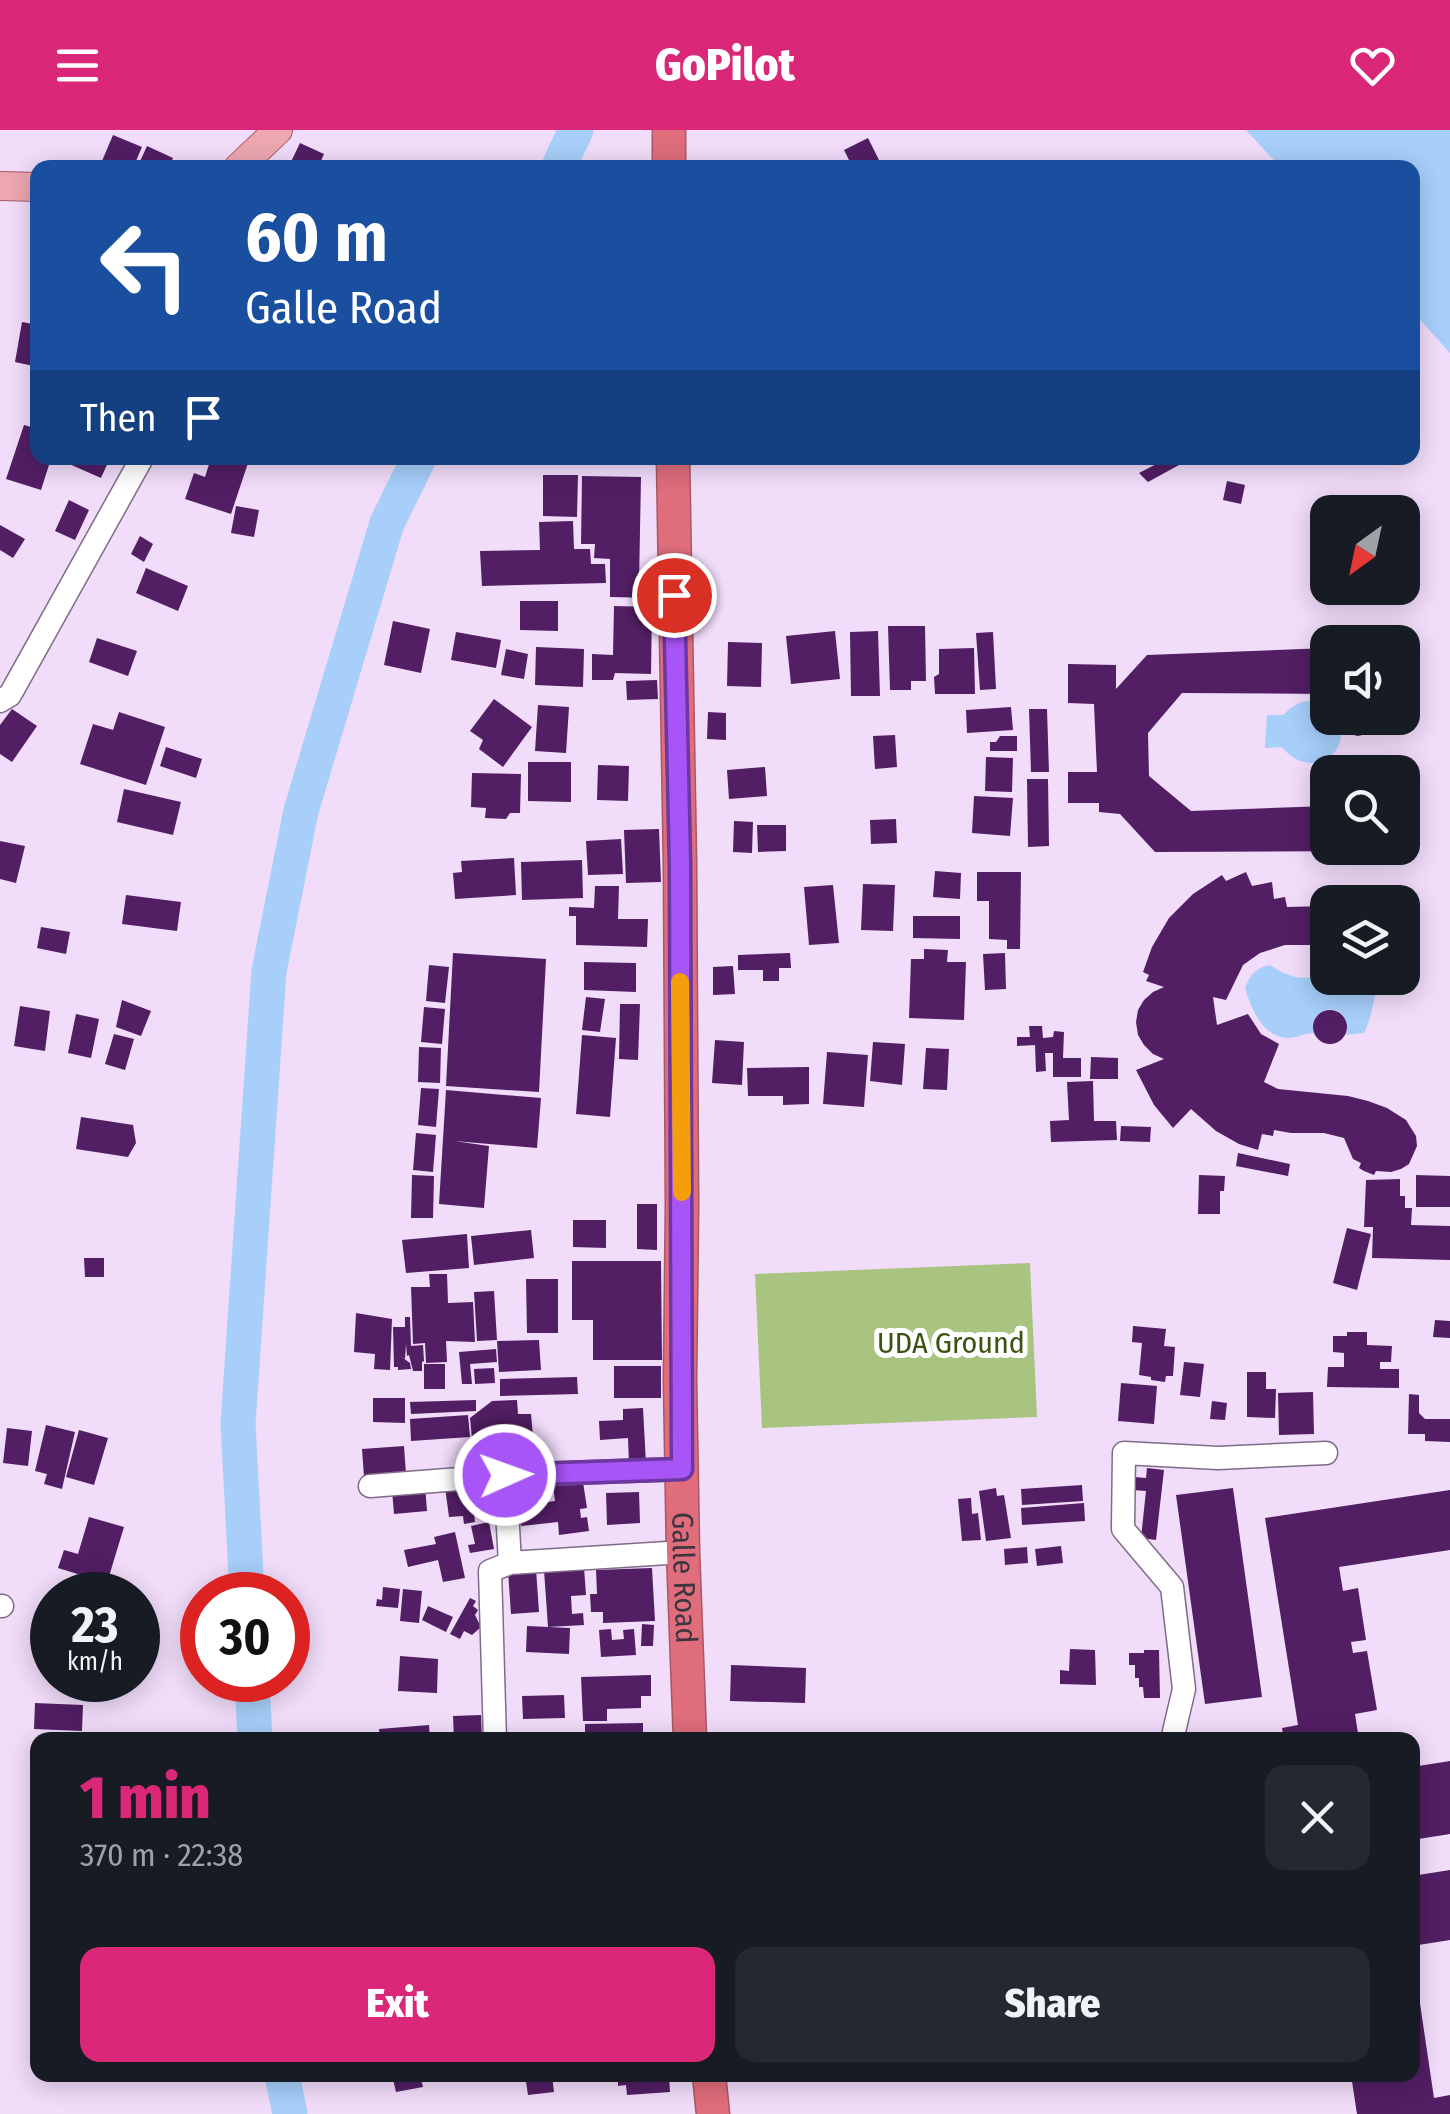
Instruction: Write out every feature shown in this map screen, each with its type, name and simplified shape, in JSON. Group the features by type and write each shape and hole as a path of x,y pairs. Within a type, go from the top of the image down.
{"highway":[{"path":"669,130 670,160"},
{"name":"Galle Road","path":"673,465 680,864 683,1552 690,1732"},
{"path":"710,2082 713,2114"}],"main road":[{"path":"250,160 278,130"},
{"path":"0,186 30,187"}],"street":[{"path":"0,701 10,695 138,465"},
{"path":"1174,1732 1184,1689 1172,1587 1123,1529 1124,1452 1218,1458 1326,1453"},
{"path":"370,1486 505,1475 682,1469"},
{"path":"505,1475 510,1563"},
{"path":"496,1732 490,1571 510,1563 683,1552"}],"green space":[{"name":"UDA Ground","path":"1030,1263 1037,1417 762,1428 755,1274"}],"water":[{"path":"1246,130 1450,130 1450,353 1420,320 1420,160 1274,160"},
{"path":"1310,701 1310,735 1340,735 1334,753 1310,755 1310,763 1292,757 1282,747 1265,748 1267,715 1283,715"},
{"path":"1270,965 1298,978 1310,977 1310,995 1375,995 1364,1033 1346,1035 1344,1016 1332,1009 1319,1014 1314,1033 1288,1038 1271,1033 1254,1012 1245,988 1260,968"}],"building":[{"path":"113,135 142,147 136,160 102,160"},
{"path":"868,138 879,160 849,160 844,150"},
{"path":"300,143 324,154 321,160 292,160"},
{"path":"147,146 173,158 172,160 141,160"},
{"path":"22,322 30,324 30,365 15,362"},
{"path":"24,425 30,427 30,465 49,465 41,490 6,479"},
{"path":"72,465 107,465 101,478"},
{"path":"209,465 247,465 231,514 185,499 194,473 205,477"},
{"path":"1154,465 1179,465 1148,482 1139,473"},
{"path":"543,475 578,475 577,517 543,516"},
{"path":"582,476 641,477 639,584 656,585 656,598 610,597 610,559 594,558 595,544 581,544"},
{"path":"1227,481 1245,485 1241,504 1223,500"},
{"path":"69,500 89,510 75,540 55,531"},
{"path":"236,506 259,510 254,537 231,533"},
{"path":"573,521 574,549 590,549 591,564 605,564 606,583 482,586 480,551 540,550 539,522"},
{"path":"0,525 25,539 13,558 0,550"},
{"path":"140,536 153,544 144,562 131,554"},
{"path":"146,568 188,586 178,611 136,593"},
{"path":"520,601 558,601 558,631 520,630"},
{"path":"614,606 652,607 651,674 615,673 613,680 592,680 592,654 613,655"},
{"path":"393,621 430,629 421,673 384,665"},
{"path":"888,626 925,626 926,681 911,681 911,690 890,690"},
{"path":"835,631 840,679 791,684 786,636"},
{"path":"878,631 880,696 851,696 850,632"},
{"path":"456,632 501,640 496,668 451,660"},
{"path":"993,632 996,689 980,690 976,633"},
{"path":"97,638 137,651 128,676 89,662"},
{"path":"728,642 762,643 761,687 727,686"},
{"path":"536,647 584,649 583,687 535,685"},
{"path":"974,648 975,694 935,694 939,649"},
{"path":"506,649 528,654 524,679 501,675"},
{"path":"1310,649 1310,694 1182,693 1148,733 1149,776 1191,811 1310,807 1310,851 1155,852 1120,814 1099,812 1099,803 1068,803 1068,772 1097,772 1094,704 1068,703 1068,664 1116,665 1116,689 1147,655"},
{"path":"657,680 658,699 627,700 626,681"},
{"path":"494,699 532,727 503,767 479,749 483,740 470,731"},
{"path":"538,705 569,707 566,753 535,751"},
{"path":"1011,707 1013,730 967,733 966,710"},
{"path":"12,709 37,726 12,762 0,754 0,725"},
{"path":"1029,709 1047,709 1049,772 1031,772"},
{"path":"119,712 165,727 146,785 80,764 93,724 113,730"},
{"path":"708,712 726,713 726,740 707,739"},
{"path":"895,735 897,767 875,769 873,736"},
{"path":"1000,736 1017,736 1017,751 990,751 990,742 996,742"},
{"path":"166,747 202,759 196,778 160,766"},
{"path":"986,757 1013,758 1012,792 985,791"},
{"path":"528,762 571,762 571,802 528,801"},
{"path":"598,765 629,766 628,801 597,800"},
{"path":"765,767 767,796 729,799 727,770"},
{"path":"472,773 521,774 520,813 510,813 506,819 485,818 486,808 471,807"},
{"path":"1027,779 1048,779 1049,846 1028,847"},
{"path":"124,789 181,802 173,835 117,822"},
{"path":"974,796 1013,798 1010,836 972,833"},
{"path":"896,819 897,843 871,844 870,820"},
{"path":"734,821 753,822 752,853 733,852"},
{"path":"757,825 786,825 786,851 758,852"},
{"path":"659,829 661,882 626,883 624,830"},
{"path":"621,839 623,874 588,875 586,841"},
{"path":"0,841 25,846 16,883 0,879"},
{"path":"514,858 516,895 455,899 453,873 462,872 461,861"},
{"path":"582,860 583,898 522,900 521,862"},
{"path":"935,871 961,873 960,899 933,897"},
{"path":"977,872 1021,872 1020,949 1007,949 1007,940 989,939 989,901 977,901"},
{"path":"1246,872 1252,886 1272,882 1274,899 1285,897 1287,907 1310,906 1310,945 1285,945 1260,953 1243,965 1226,1000 1213,997 1217,1025 1248,1014 1261,1034 1279,1044 1264,1082 1278,1089 1368,1101 1406,1120 1417,1146 1409,1164 1391,1172 1376,1171 1374,1175 1359,1168 1361,1163 1353,1159 1344,1138 1324,1133 1274,1130 1273,1136 1262,1134 1258,1150 1216,1131 1191,1109 1173,1128 1154,1105 1136,1070 1164,1059 1144,1045 1136,1022 1144,1000 1164,987 1146,981 1149,975 1143,972 1169,918 1193,894 1222,875 1226,881"},
{"path":"863,884 895,885 893,931 861,930"},
{"path":"833,885 839,943 809,945 804,887"},
{"path":"595,886 619,886 618,919 648,919 647,947 576,945 576,916 569,916 569,907 594,908"},
{"path":"126,895 181,902 177,931 122,924"},
{"path":"913,916 960,916 960,939 913,938"},
{"path":"41,927 70,932 66,954 37,948"},
{"path":"924,949 948,950 947,962 966,962 964,1020 909,1018 911,959 924,959"},
{"path":"453,953 546,959 539,1092 446,1086"},
{"path":"790,953 791,968 779,968 779,981 763,981 763,970 738,970 738,955"},
{"path":"1005,953 1006,989 985,990 983,954"},
{"path":"584,962 636,963 636,992 584,990"},
{"path":"429,965 449,967 445,1003 426,1001"},
{"path":"733,966 735,994 713,995 713,967"},
{"path":"586,997 605,999 600,1032 582,1030"},
{"path":"122,1000 151,1011 141,1036 116,1027"},
{"path":"620,1004 640,1004 638,1060 619,1059"},
{"path":"20,1006 50,1011 45,1051 14,1046"},
{"path":"424,1007 445,1009 442,1044 421,1042"},
{"path":"1330,1010 1342,1015 1347,1027 1342,1039 1330,1044 1318,1039 1313,1027 1318,1015"},
{"path":"76,1014 99,1019 91,1058 68,1053"},
{"path":"1029,1026 1042,1026 1043,1038 1053,1037 1054,1031 1064,1032 1063,1058 1081,1058 1081,1077 1053,1077 1053,1053 1045,1053 1046,1071 1036,1072 1035,1045 1017,1046 1017,1037 1030,1037"},
{"path":"114,1034 134,1039 125,1070 105,1064"},
{"path":"582,1035 616,1038 610,1117 576,1114"},
{"path":"715,1040 744,1042 742,1085 712,1083"},
{"path":"873,1042 905,1044 902,1085 870,1081"},
{"path":"419,1047 441,1048 440,1083 418,1082"},
{"path":"926,1048 949,1049 947,1090 923,1089"},
{"path":"827,1052 868,1055 864,1107 823,1104"},
{"path":"1091,1057 1118,1058 1118,1079 1090,1079"},
{"path":"809,1067 809,1104 783,1105 783,1096 748,1096 747,1068"},
{"path":"1093,1081 1094,1121 1116,1121 1117,1140 1051,1142 1050,1121 1069,1120 1067,1082"},
{"path":"421,1088 439,1089 436,1127 418,1125"},
{"path":"446,1090 541,1098 537,1148 454,1141 489,1146 484,1208 439,1204"},
{"path":"81,1117 133,1125 136,1143 128,1157 76,1149"},
{"path":"1121,1126 1151,1127 1150,1142 1120,1141"},
{"path":"416,1133 436,1135 433,1172 413,1170"},
{"path":"1238,1153 1290,1164 1288,1176 1236,1166"},
{"path":"412,1175 434,1176 433,1218 411,1218"},
{"path":"1199,1175 1225,1176 1224,1191 1220,1191 1220,1214 1198,1214"},
{"path":"1416,1175 1450,1176 1450,1207 1416,1207"},
{"path":"1400,1179 1400,1196 1405,1196 1405,1208 1412,1208 1411,1225 1450,1226 1450,1260 1372,1258 1373,1227 1364,1227 1366,1180"},
{"path":"637,1204 657,1204 657,1250 637,1249"},
{"path":"573,1220 606,1220 606,1248 573,1247"},
{"path":"1347,1228 1371,1234 1357,1290 1333,1283"},
{"path":"531,1230 534,1258 474,1265 471,1236"},
{"path":"467,1234 469,1268 406,1273 402,1240"},
{"path":"84,1258 104,1258 104,1277 85,1277"},
{"path":"572,1261 661,1261 662,1360 593,1360 593,1320 572,1320"},
{"path":"429,1274 447,1274 448,1303 473,1302 475,1342 446,1341 447,1362 426,1363 425,1343 413,1344 411,1287 430,1287"},
{"path":"526,1279 558,1279 558,1333 527,1333"},
{"path":"494,1291 497,1340 477,1341 474,1292"},
{"path":"356,1313 392,1319 390,1370 374,1369 375,1354 354,1352"},
{"path":"405,1317 410,1317 411,1346 423,1345 422,1371 413,1371 406,1344 405,1359 399,1355 410,1363 411,1369 394,1367 393,1327 405,1327"},
{"path":"1435,1320 1450,1321 1450,1338 1433,1337"},
{"path":"1133,1326 1166,1329 1164,1346 1175,1347 1173,1376 1166,1376 1165,1382 1139,1375 1142,1343 1132,1342"},
{"path":"1347,1332 1367,1332 1367,1345 1392,1346 1391,1362 1380,1362 1380,1369 1399,1369 1399,1388 1327,1387 1328,1367 1344,1367 1344,1353 1333,1352 1333,1336 1347,1336"},
{"path":"539,1340 541,1370 499,1372 497,1341"},
{"path":"496,1349 497,1362 470,1364 472,1384 462,1384 459,1352"},
{"path":"1184,1362 1204,1364 1200,1397 1180,1395"},
{"path":"424,1364 445,1364 445,1389 424,1389"},
{"path":"614,1366 661,1366 661,1398 614,1398"},
{"path":"494,1368 495,1383 475,1384 474,1369"},
{"path":"1247,1372 1266,1372 1266,1389 1276,1389 1275,1418 1247,1417"},
{"path":"577,1377 578,1394 500,1396 500,1379"},
{"path":"1121,1383 1157,1386 1154,1424 1118,1421"},
{"path":"1313,1392 1314,1434 1279,1435 1278,1393"},
{"path":"1409,1394 1419,1395 1419,1413 1425,1419 1450,1419 1450,1442 1425,1441 1425,1434 1408,1434"},
{"path":"373,1398 405,1398 405,1423 373,1422"},
{"path":"476,1400 476,1411 411,1414 410,1402"},
{"path":"517,1400 518,1414 531,1414 533,1436 522,1437 506,1456 480,1453 472,1438 470,1418 492,1401"},
{"path":"1212,1401 1227,1403 1225,1420 1210,1419"},
{"path":"643,1408 646,1464 629,1465 628,1438 600,1440 599,1421 623,1420 623,1409"},
{"path":"468,1415 470,1437 411,1441 410,1419"},
{"path":"46,1425 75,1432 62,1489 44,1484 47,1474 35,1471"},
{"path":"7,1428 32,1431 28,1466 3,1463"},
{"path":"79,1430 108,1438 94,1485 66,1477"},
{"path":"404,1446 406,1474 364,1477 362,1449"},
{"path":"1147,1468 1164,1470 1156,1540 1141,1538 1146,1491 1133,1490 1135,1477 1146,1478"},
{"path":"481,1482 482,1493 497,1491 499,1509 494,1510 495,1518 486,1519 484,1510 474,1512 475,1522 464,1524 463,1516 449,1517 445,1487"},
{"path":"583,1482 587,1508 580,1509 581,1518 587,1517 589,1531 559,1535 558,1522 521,1526 518,1506 555,1501 553,1486"},
{"path":"1082,1485 1083,1501 1022,1505 1021,1489"},
{"path":"425,1486 427,1511 394,1514 392,1490"},
{"path":"996,1488 997,1496 1004,1495 1011,1538 986,1541 979,1491"},
{"path":"1233,1488 1262,1697 1205,1704 1176,1495"},
{"path":"1450,1490 1450,1550 1339,1567 1343,1591 1358,1588 1366,1640 1351,1642 1353,1653 1367,1651 1377,1710 1355,1714 1358,1732 1283,1732 1282,1728 1298,1725 1265,1518"},
{"path":"639,1492 640,1523 607,1525 606,1493"},
{"path":"971,1498 972,1514 978,1513 981,1540 962,1541 958,1499"},
{"path":"1084,1503 1085,1521 1022,1525 1021,1508"},
{"path":"89,1517 124,1527 110,1572 58,1568 64,1550 78,1554"},
{"path":"489,1522 494,1549 470,1553 468,1545 475,1544 471,1526"},
{"path":"455,1532 465,1578 443,1582 438,1560 408,1567 404,1550 436,1544 434,1537"},
{"path":"1061,1546 1063,1563 1037,1566 1035,1549"},
{"path":"1027,1547 1028,1563 1005,1565 1004,1549"},
{"path":"584,1567 586,1595 571,1596 572,1614 583,1613 584,1625 548,1627 544,1570"},
{"path":"652,1568 655,1621 603,1623 603,1612 591,1612 590,1594 597,1594 596,1570"},
{"path":"536,1569 539,1612 511,1614 508,1571"},
{"path":"383,1587 400,1589 398,1608 376,1606 377,1599 382,1600"},
{"path":"403,1589 422,1591 419,1623 400,1621"},
{"path":"470,1598 476,1601 473,1606 478,1610 475,1615 481,1627 472,1635 464,1631 460,1639 450,1634"},
{"path":"428,1606 453,1617 446,1632 422,1620"},
{"path":"642,1624 654,1625 653,1646 641,1646"},
{"path":"527,1626 570,1628 569,1654 526,1652"},
{"path":"611,1629 612,1640 624,1639 623,1630 634,1629 636,1655 601,1657 599,1630"},
{"path":"1070,1649 1095,1650 1096,1685 1060,1684 1060,1670 1069,1671"},
{"path":"1159,1650 1160,1698 1144,1698 1139,1678 1135,1678 1135,1665 1129,1665 1129,1653"},
{"path":"400,1656 438,1659 437,1693 398,1691"},
{"path":"731,1665 806,1668 805,1703 730,1701"},
{"path":"651,1675 651,1696 641,1696 641,1708 607,1709 607,1721 583,1721 581,1677"},
{"path":"564,1695 565,1718 523,1719 522,1696"},
{"path":"35,1703 83,1705 82,1731 34,1729"},
{"path":"481,1715 482,1732 454,1732 453,1716"},
{"path":"643,1723 643,1732 585,1732 585,1724"},
{"path":"429,1725 429,1732 379,1732 379,1729"},
{"path":"1450,1761 1450,1834 1420,1839 1420,1766"},
{"path":"1450,1870 1450,1940 1420,1945 1420,1875"},
{"path":"1420,2004 1434,2098 1450,2095 1450,2114 1357,2114 1352,2082 1420,2082"},
{"path":"394,2082 422,2082 423,2087 396,2092"},
{"path":"526,2082 553,2082 554,2092 528,2095"},
{"path":"618,2082 669,2082 670,2092 627,2095 626,2085 618,2086"}],"waterway":[{"path":"562,160 576,130"},
{"path":"246,1572 238,1423 269,971 301,811 387,523 416,465"},
{"path":"253,1702 255,1732"},
{"path":"283,2082 290,2114"}],"slow traffic":[{"path":"680,982 682,1192"}],"route":[{"path":"505,1475 682,1469 680,864 674,595"}]}
